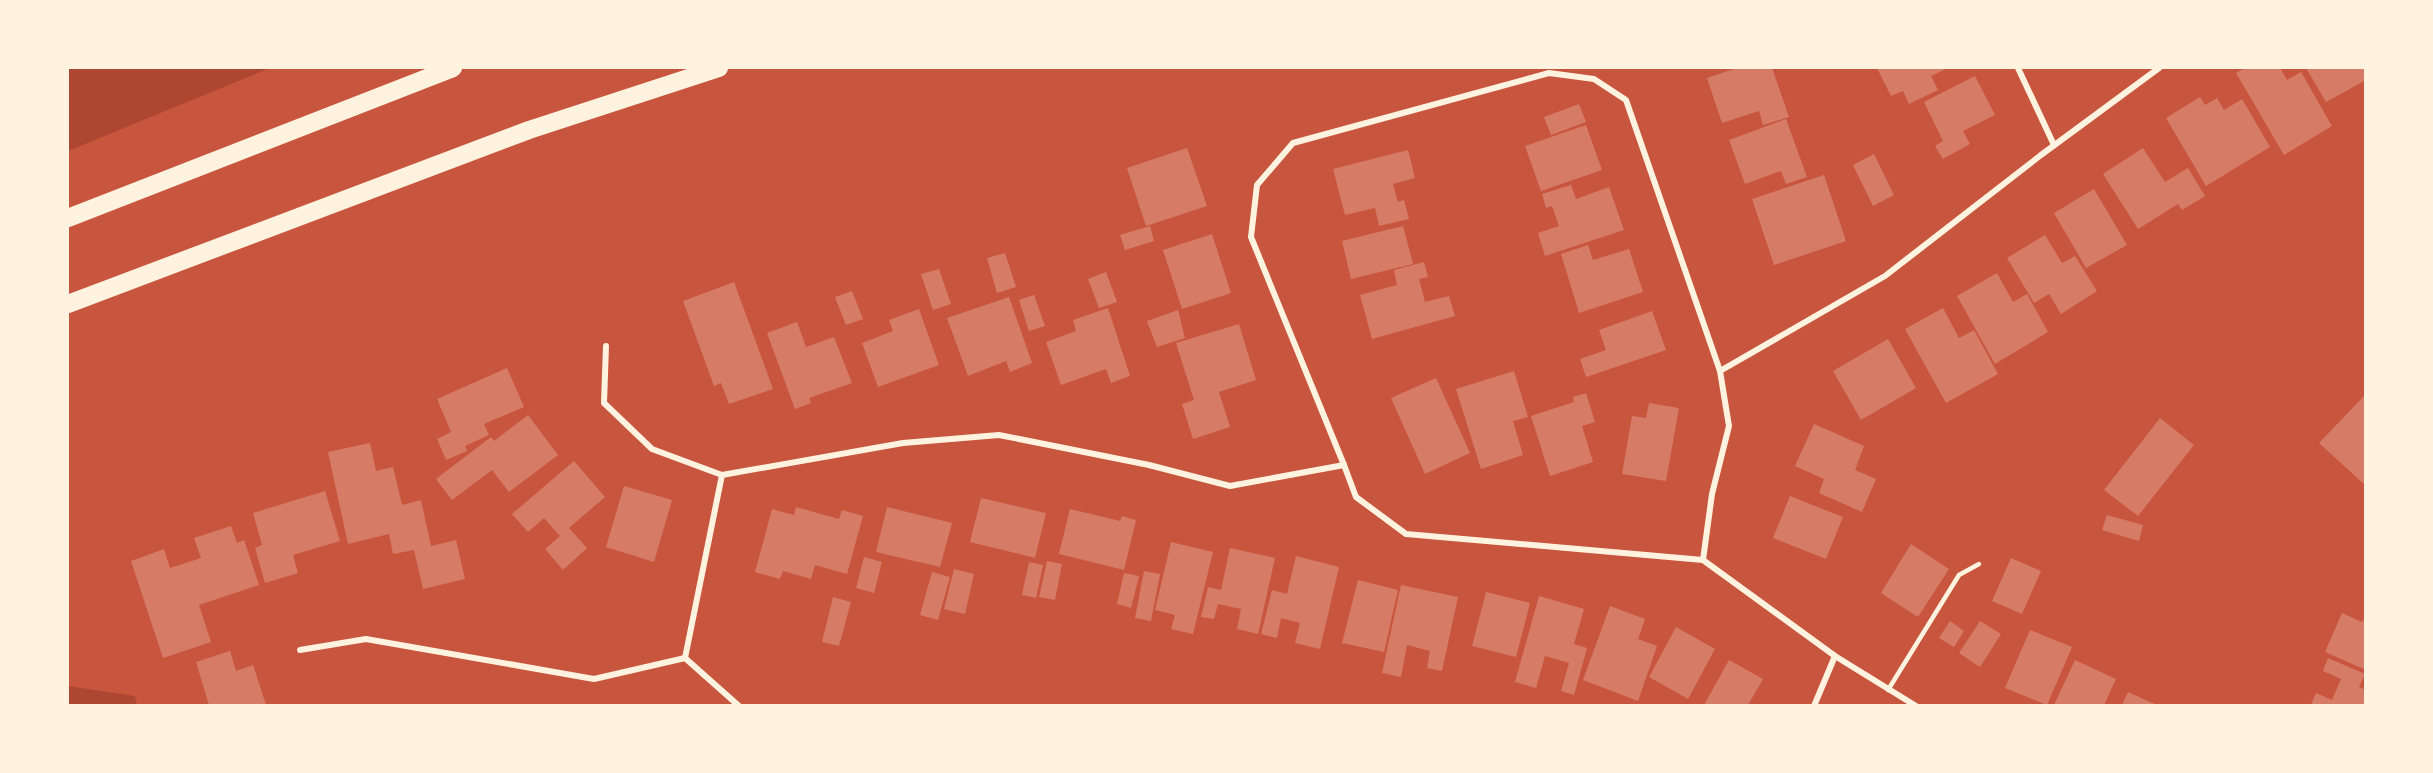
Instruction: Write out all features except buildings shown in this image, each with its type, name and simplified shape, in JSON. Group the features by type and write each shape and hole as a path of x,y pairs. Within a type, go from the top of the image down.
{"highway":[{"path":"68,218 453,68"},
{"path":"68,304 529,130 719,68"}],"street":[{"path":"2018,68 2054,145"},
{"path":"1720,371 1884,276 2054,145 2159,68"},
{"path":"1703,560 1712,494 1729,426 1720,371 1626,100 1594,78 1549,73 1293,143 1257,185 1251,237 1356,497 1406,534 1703,560 1835,656 1916,705"},
{"path":"606,346 604,403 652,448 722,475 903,443 999,435 1149,465 1230,486 1344,465"},
{"path":"685,658 722,475"},
{"path":"300,650 366,639 594,679 685,658"},
{"path":"1814,705 1835,656"},
{"path":"685,658 739,705"}],"lane":[{"path":"1888,690 1959,575 1978,564"}],"shaded area":[{"path":"68,68 270,68 68,151"},
{"path":"68,686 135,696 137,705 68,705"}]}
